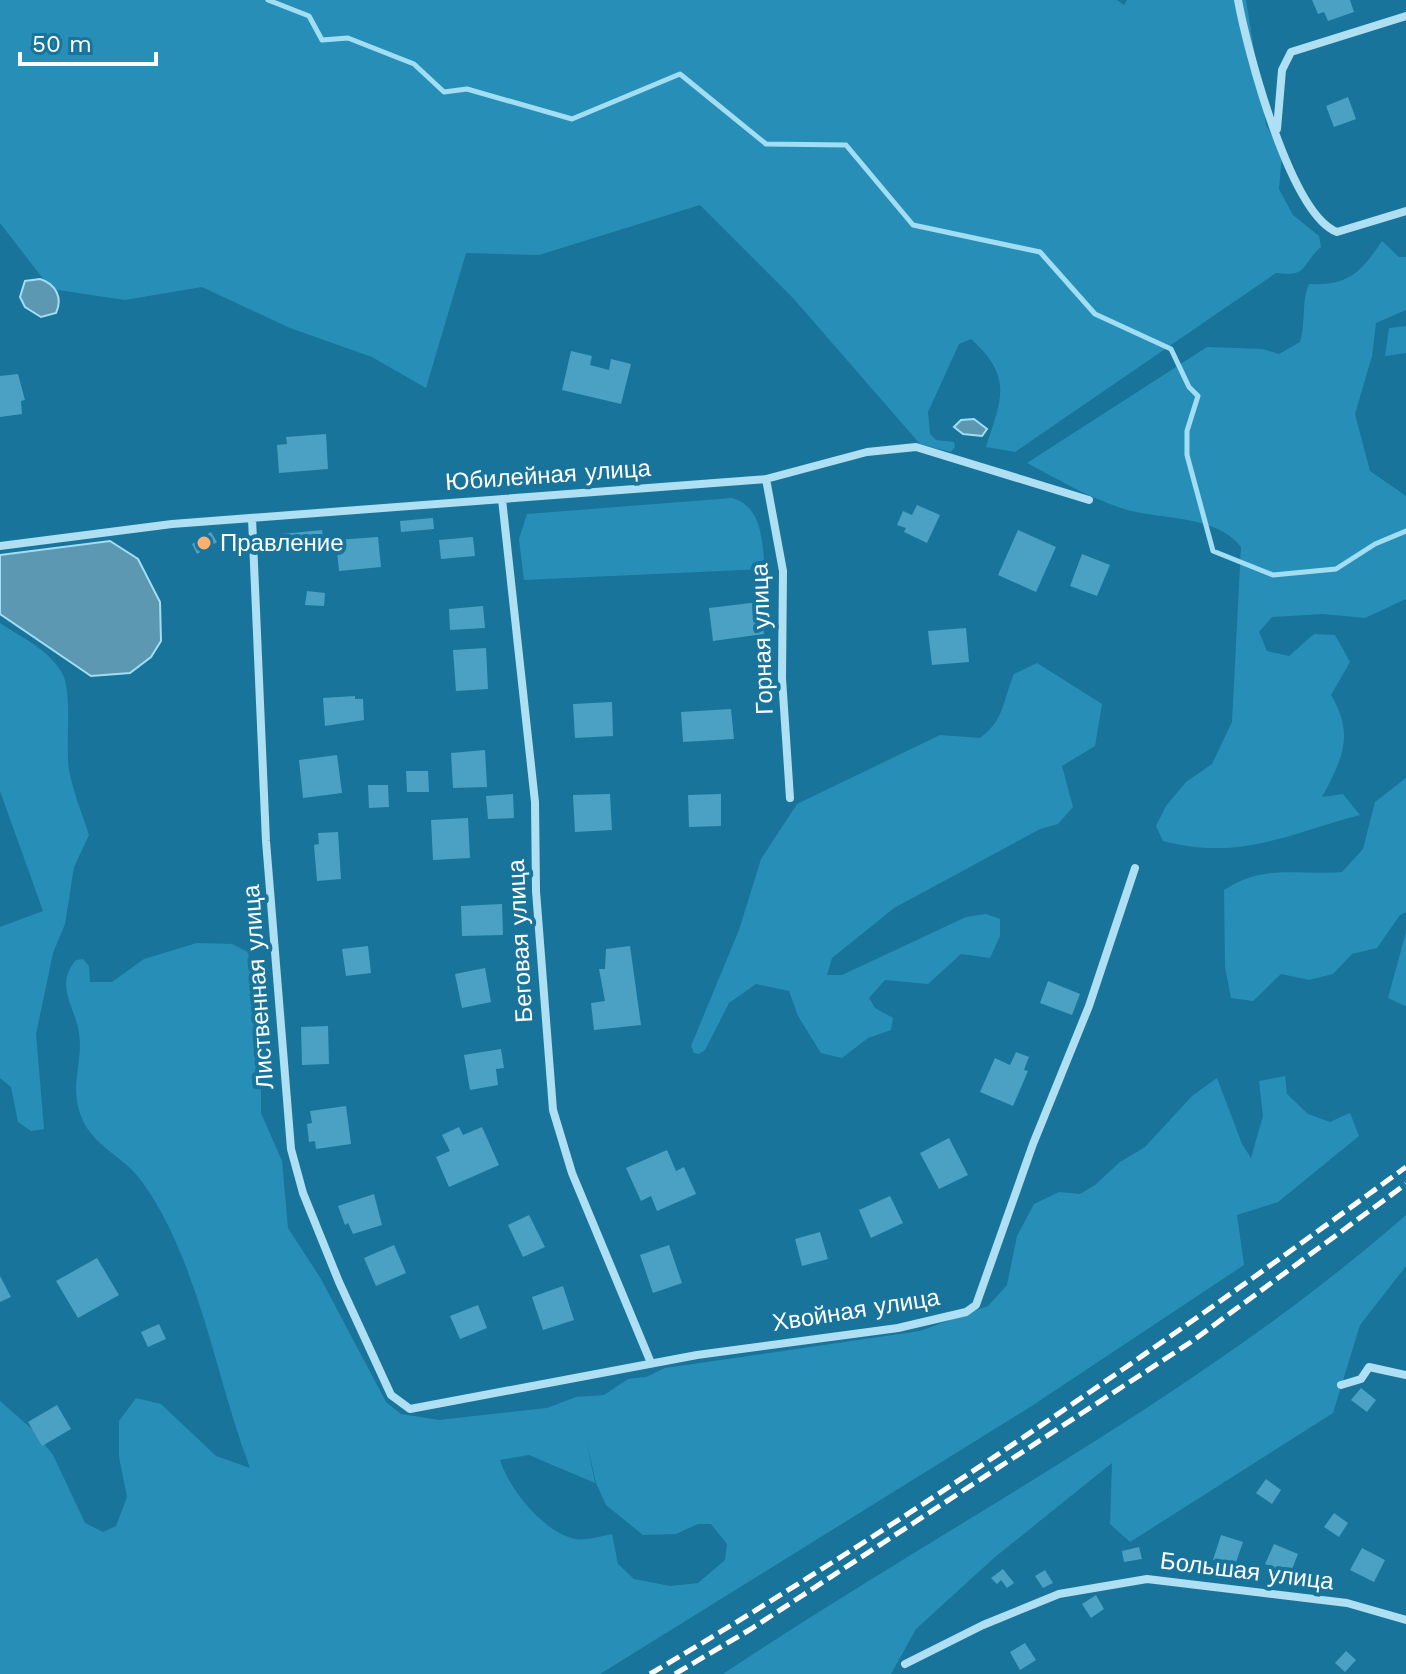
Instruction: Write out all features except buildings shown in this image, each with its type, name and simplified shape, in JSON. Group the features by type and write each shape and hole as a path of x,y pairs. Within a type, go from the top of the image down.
{"street":[{"path":"1238,0 1276,133 1304,200 1332,230 1343,231 1406,211"},
{"path":"1276,133 1282,70 1291,52 1406,16"},
{"name":"Юбилейная улица","path":"0,546 252,518 766,479 867,452 916,447 1089,500"},
{"name":"Горная улица","path":"766,479 783,571 782,678 790,798"},
{"name":"Беговая улица","path":"502,499 535,802 536,891 553,1110 572,1173 651,1363"},
{"name":"Лиственная улица","path":"252,518 265,826 291,1149 303,1193 333,1269 391,1395 410,1409 425,1409"},
{"name":"Хвойная улица","path":"425,1409 463,1398 582,1379 651,1363 778,1342 898,1328 966,1312 976,1305 1033,1144 1089,1006 1135,868"},
{"path":"1341,1385 1361,1379 1369,1367 1406,1375"},
{"name":"Большая улица","path":"905,1664 983,1625 1059,1594 1147,1579 1347,1603 1406,1620"}],"shaded area":[{"path":"0,0 1117,0 1124,5 1127,0 1246,0 1266,125 1282,154 1279,189 1293,215 1319,236 1321,247 1300,271 1276,273 1015,452 986,447 1000,389 993,365 971,339 959,344 928,412 930,434 936,440 954,442 955,447 951,452 920,444 793,298 700,205 539,255 466,253 426,388 372,357 290,328 202,287 125,300 51,289 0,223"},
{"path":"1382,241 1399,257 1406,257 1406,310 1376,323 1372,356 1355,414 1370,471 1406,496 1406,599 1365,618 1323,614 1272,617 1259,632 1267,651 1289,656 1314,634 1335,635 1350,662 1331,695 1343,723 1343,747 1322,797 1343,794 1360,815 1240,847 1216,848 1163,841 1156,826 1166,806 1186,782 1212,764 1232,722 1241,547 1217,528 1121,508 1027,463 1207,347 1262,349 1279,354 1300,342 1309,284 1334,282 1353,275"},
{"path":"40,279 54,288 59,302 56,313 41,317 25,307 20,297 25,281"},
{"path":"1406,326 1406,353 1385,356 1389,328"},
{"path":"974,419 987,429 982,436 963,434 954,427 961,420"},
{"path":"732,498 750,509 755,517 765,569 524,580 519,539 527,514"},
{"path":"110,541 138,559 160,602 161,641 151,657 130,673 91,676 0,614 0,555"},
{"path":"0,623 42,650 62,673 68,705 69,770 89,835 74,867 65,924 53,953 36,1034 44,1129 31,1131 18,1122 11,1087 0,1078 0,927 43,911 0,791"},
{"path":"1037,663 1102,704 1095,746 1062,766 1073,807 1058,824 1040,829 894,908 832,958 827,975 842,975 966,917 986,914 1000,919 1000,936 990,958 961,954 928,984 885,980 869,998 875,1008 893,1018 891,1030 868,1038 842,1058 821,1053 798,1016 789,991 756,984 729,1003 705,1050 694,1053 691,1046 739,930 761,859 797,804 940,735 980,738 999,716 1014,674"},
{"path":"1406,778 1406,912 1400,915 1377,948 1352,954 1333,974 1309,980 1281,974 1253,1001 1231,998 1225,967 1224,890 1267,873 1342,872 1363,849 1375,802"},
{"path":"1406,932 1406,1006 1405,1006 1388,998"},
{"path":"197,943 232,944 248,952 261,1062 261,1113 282,1161 288,1228 321,1279 386,1402 401,1414 439,1420 547,1408 576,1397 604,1395 628,1379 646,1377 665,1368 920,1331 988,1306 1007,1285 1017,1236 1034,1204 1059,1192 1080,1194 1095,1185 1120,1162 1145,1147 1192,1096 1217,1078 1242,1144 1251,1158 1263,1116 1259,1081 1285,1076 1287,1094 1308,1114 1330,1122 1350,1113 1359,1136 1278,1202 1237,1215 1244,1265 1027,1409 600,1674 0,1674 0,1401 33,1430 53,1455 85,1523 103,1532 116,1526 127,1497 119,1457 119,1421 136,1398 161,1404 216,1456 250,1468 199,1304 175,1241 143,1183 91,1134 77,1102 80,1045 66,987 70,969 76,960 83,959 89,966 90,982 112,982 144,959","holes":["586,1439 596,1483 606,1505 643,1535 676,1534 698,1524 711,1524 727,1544 725,1560 698,1583 670,1586 634,1579 618,1564 612,1534 575,1539 551,1528 519,1496 500,1460 529,1455 595,1483"]},
{"path":"1406,1215 1406,1266 1360,1325 1333,1413 1130,1542 1110,1524 1112,1463 995,1557 916,1629 891,1674 723,1674 1159,1400 1327,1280"}],"waterway":[{"path":"268,0 309,16 322,40 348,38 414,64 444,92 467,89 572,119 680,74 766,144 846,145 913,225 1040,252 1095,314 1171,349 1189,387 1198,396 1187,431 1187,455 1213,551 1273,575 1336,569 1375,544 1406,531"}],"railway":[{"path":"650,1674 844,1555 1034,1430 1406,1167"},
{"path":"675,1674 751,1629 1191,1342 1406,1184"}],"place":[{"name":"Правление","path":"204,543"}]}
